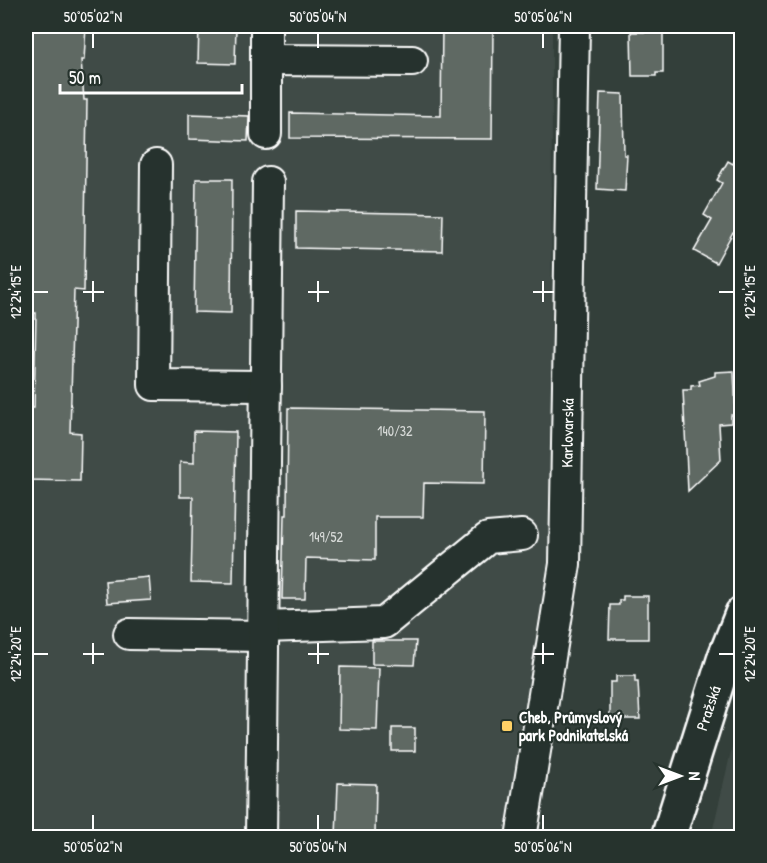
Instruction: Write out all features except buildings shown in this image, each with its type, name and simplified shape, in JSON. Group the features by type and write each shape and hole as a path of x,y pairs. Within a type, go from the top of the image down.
{"main road":[{"name":"Pražská","path":"668,837 725,657 741,614"}],"street":[{"path":"266,26 266,134"},
{"name":"Karlovarská","path":"521,837 565,564 574,26"},
{"path":"266,60 412,61"},
{"path":"156,165 154,385 266,386"},
{"path":"261,837 268,182"},
{"path":"129,634 264,631 384,623 488,538 522,535"},
{"path":"531,784 533,837"}],"shaded area":[{"path":"26,26 552,26 551,554 510,837 26,837"},
{"path":"741,709 741,837 711,837"}],"place":[{"name":"Cheb, Průmyslový park Podnikatelská","path":"507,726"}]}
